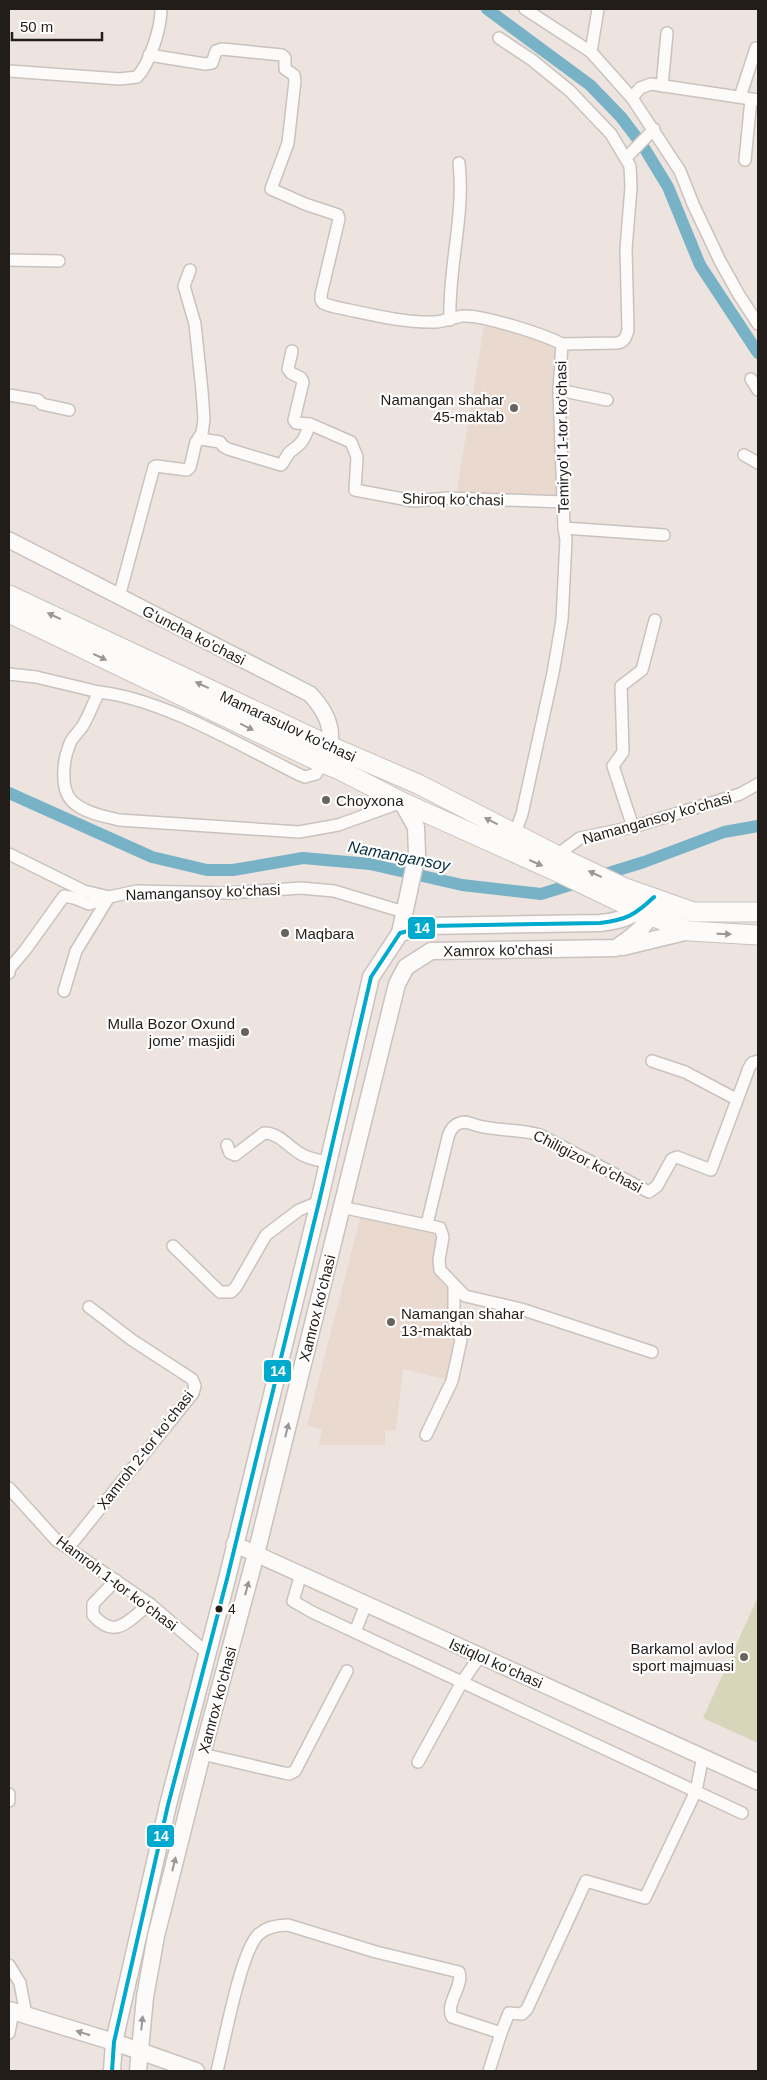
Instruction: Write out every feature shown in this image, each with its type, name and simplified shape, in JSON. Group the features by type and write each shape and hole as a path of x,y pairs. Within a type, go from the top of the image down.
{"main road":[{"name":"Mamarasulov ko'chasi","path":"9,595 330,746 418,784 514,832 561,862"},
{"name":"Mamarasulov ko'chasi","path":"9,613 322,764 340,770 402,802 561,862"},
{"path":"112,2071 114,2042 168,1805 319,1202 371,977 400,933 417,854 416,827 402,802"},
{"path":"561,862 689,931 758,935"},
{"path":"616,948 639,932 648,908"},
{"path":"400,933 429,926 600,924 620,921 648,908 693,912 758,912"},
{"name":"Xamrox ko'chasi","path":"138,2071 145,1997 156,1936 202,1754 256,1554 397,984 406,967 431,951 616,948 689,931"},
{"path":"16,2012 114,2042 196,2071"}],"street":[{"path":"9,71 132,79 142,72 149,55 161,20 160,9"},
{"path":"525,9 591,52 632,98 650,133 680,171 693,204 720,261 738,295 758,324"},
{"path":"591,52 598,9"},
{"path":"662,86 666,33"},
{"path":"499,38 532,60 570,91 611,134 627,156 630,166 632,186 626,249 628,330 626,338 622,342 617,343 562,344"},
{"path":"746,160 750,98 756,48"},
{"name":"Temiryoʻl 1-tor koʻchasi","path":"149,55 205,64 212,63 218,50 284,56 285,69 295,76 295,81 288,143 271,189 305,204 338,215 339,219 321,295 322,302 326,305 382,317 436,322 461,316 477,318 533,332 562,344 560,390 564,528 566,540 562,620 524,805 514,832"},
{"path":"632,98 640,88 651,84 750,98"},
{"path":"627,156 650,133"},
{"path":"450,320 449,296 458,232 461,188 460,164"},
{"path":"9,260 59,261"},
{"path":"119,597 154,467 187,470 190,467 198,439 202,433 204,419 196,324 184,286 190,270"},
{"name":"Shiroq koʻchasi","path":"292,351 288,369 291,373 301,378 303,382 294,420 301,424 310,424 351,442 357,456 355,490 414,501 447,498 563,502"},
{"path":"751,379 758,390"},
{"path":"560,390 608,400"},
{"path":"9,395 38,400 42,404 69,410"},
{"path":"198,439 214,440 220,442 228,449 281,465 290,452 297,449 302,442 310,424"},
{"path":"744,455 758,463"},
{"path":"564,528 664,534"},
{"name":"G'uncha ko'chasi","path":"9,540 310,694 323,709 330,723 330,746 322,764"},
{"path":"632,827 614,766 623,752 621,686 626,680 642,670 655,620"},
{"path":"9,674 36,677 99,692 118,694 179,715 300,775 313,776 322,764"},
{"path":"99,692 82,727 69,744 65,758 65,788 72,801 85,810 119,820 299,832 338,825 402,802"},
{"name":"Namangansoy ko'chasi","path":"561,862 580,838 632,827 740,794 758,784"},
{"name":"Namangansoy koʻchasi","path":"9,854 84,891 109,897 137,891 228,893 301,888 334,891 406,904"},
{"path":"9,973 10,968 64,896 89,904 109,897"},
{"path":"64,991 76,951 109,897"},
{"path":"652,1061 685,1072 736,1099"},
{"name":"Chiligizor koʻchasi","path":"427,1224 448,1136 452,1127 461,1122 499,1130 525,1130 540,1135 648,1192 657,1186 672,1159 677,1157 711,1170 749,1068 752,1063 758,1061"},
{"path":"227,1145 230,1153 235,1155 264,1133 270,1133 286,1142 299,1153 327,1162"},
{"path":"172,1246 220,1292 231,1292 236,1287 266,1235 299,1210 319,1202"},
{"path":"341,1207 440,1228 442,1232 440,1270 465,1296 521,1309 652,1352"},
{"path":"426,1434 452,1381 461,1340 454,1323 454,1286"},
{"name":"Xamroh 2-tor koʻchasi","path":"69,1547 194,1393 195,1386 192,1379 132,1340 89,1307"},
{"name":"Hamroh 1-tor koʻchasi","path":"9,1488 56,1540 69,1547 150,1604 207,1653"},
{"name":"Istiqlol koʻchasi","path":"234,1544 758,1782"},
{"path":"301,1574 293,1601 312,1612 742,1813"},
{"path":"116,1580 93,1604 93,1615 101,1624 107,1628 117,1628 150,1604"},
{"path":"355,1632 366,1604"},
{"path":"418,1762 462,1682 480,1656"},
{"path":"202,1754 289,1774 295,1771 348,1671"},
{"path":"489,2071 509,2013 522,2014 527,2009 586,1881 645,1898 696,1791 703,1756"},
{"path":"9,1794 9,1801"},
{"path":"217,2071 246,1955 258,1934 274,1925 288,1925 376,1952 455,1970 460,1974 460,1978 450,2009 452,2017 501,2033"},
{"path":"9,1965 20,1983 16,2012 9,2033"}],"shaded area":[{"name":"Namangan shahar 45-maktab","path":"484,326 544,339 557,352 559,496 465,497 457,490"},
{"name":"Namangan shahar 13-maktab","path":"361,1214 442,1233 436,1274 449,1291 451,1311 448,1334 457,1336 448,1380 403,1369 396,1430 385,1431 385,1445 319,1445 322,1429 307,1426"},
{"name":"Barkamol avlod sport majmuasi","path":"758,1597 758,1743 703,1718"}],"waterway":[{"path":"487,9 590,85 621,117 643,146 668,187 700,265 758,353"},
{"name":"Namangansoy","path":"9,793 152,857 207,870 233,870 303,858 370,864 462,885 541,894 644,862 724,832 758,826"}],"transit line":[{"name":"14","path":"112,2071 114,2042 168,1805 227,1579 319,1202 371,977 400,933 429,926 609,922 630,916 654,897"}],"place":[{"name":"Namangan shahar 45-maktab","path":"514,408"},
{"name":"Choyxona","path":"326,800"},
{"name":"Maqbara","path":"285,933"},
{"name":"Mulla Bozor Oxund jome’ masjidi","path":"245,1032"},
{"name":"Namangan shahar 13-maktab","path":"391,1322"},
{"name":"4","path":"219,1609"},
{"name":"Barkamol avlod sport majmuasi","path":"744,1657"}]}
